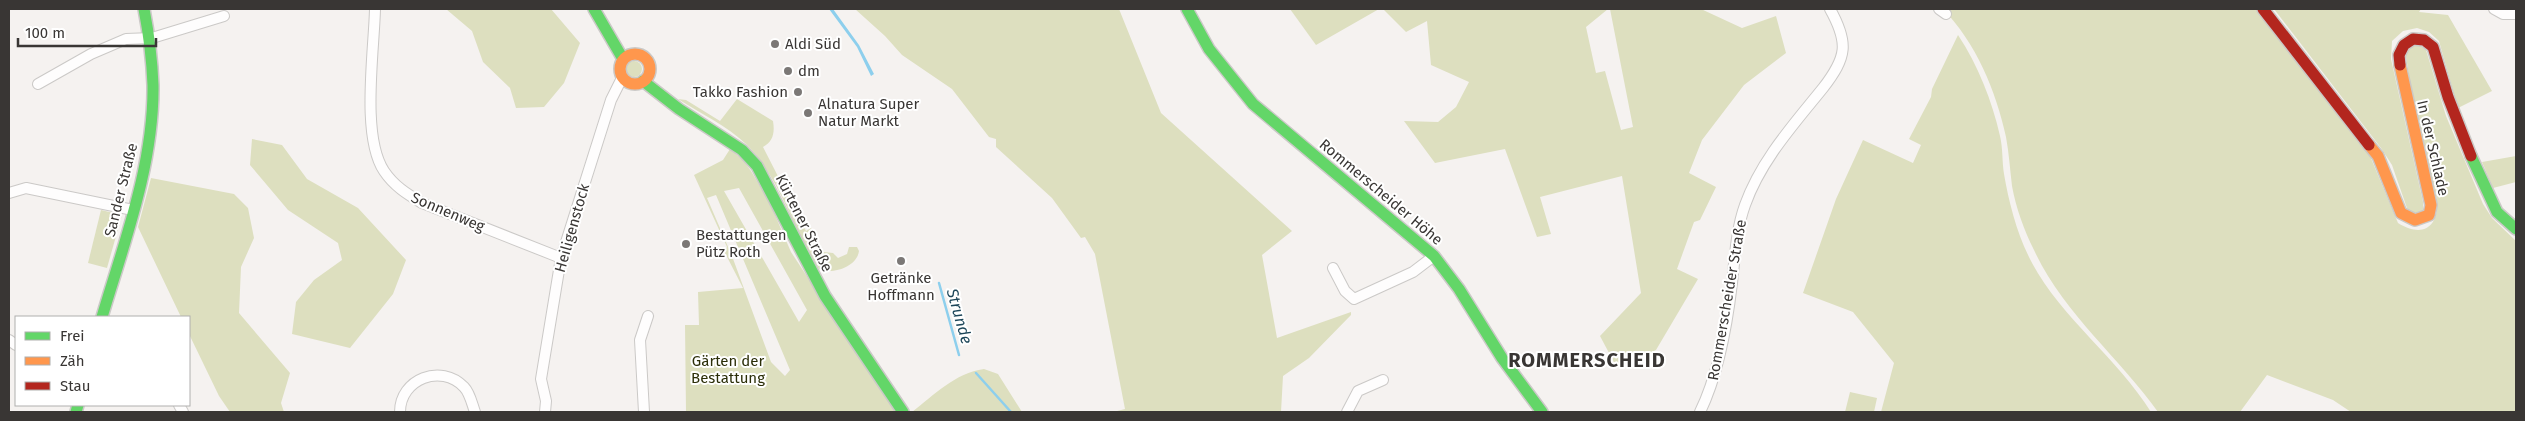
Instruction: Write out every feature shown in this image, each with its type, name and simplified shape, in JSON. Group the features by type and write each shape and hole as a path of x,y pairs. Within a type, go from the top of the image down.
{"street":[{"name":"Sander Straße","path":"102,316 146,159 152,100 152,38 144,9"},
{"name":"Sonnenweg","path":"376,9 371,114 376,154 385,173 404,193 422,203 561,258"},
{"path":"594,9 623,58"},
{"name":"Rommerscheider Höhe","path":"1187,9 1209,49 1253,104 1434,256 1459,289 1502,358 1542,412"},
{"name":"Rommerscheider Straße","path":"1700,412 1711,391 1726,324 1736,243 1745,205 1773,150 1836,71 1843,50 1842,30 1830,9"},
{"name":"In der Schlade","path":"2263,9 2378,156 2401,213 2409,220 2421,220 2429,215 2431,205 2400,70 2399,55 2404,45 2413,39 2424,40 2433,47 2448,97 2475,167 2496,212 2516,229"},
{"path":"2494,9 2503,14 2516,14"},
{"path":"38,84 91,54 126,39 152,38 224,16"},
{"path":"634,54 647,60 650,71 643,81 632,84 622,78 619,67 623,58 634,54"},
{"name":"Heiligenstock","path":"545,412 546,401 542,379 561,258 611,100 622,78"},
{"name":"Kürtener Straße","path":"643,81 679,109 742,150 757,166 780,208 800,252 825,296 903,412"},
{"path":"9,193 26,188 133,210"},
{"path":"1333,268 1345,291 1354,299 1413,272 1434,256"},
{"path":"644,412 640,340 648,316"},
{"path":"400,412 403,398 411,387 427,376 438,375 455,380 463,386 475,412"},
{"path":"1347,412 1358,391 1383,380"}],"green space":[{"path":"446,9 551,9 580,43 564,83 544,107 516,108 510,88 483,62 472,31"},
{"path":"855,9 1119,9 1161,113 1292,231 1262,255 1277,338 1351,312 1351,315 1309,358 1283,376 1281,412 1113,412 1125,409 1095,254 1085,237 1081,238 1052,198 996,147 996,139 989,137 952,89 902,55 885,36"},
{"path":"1290,9 1379,9 1316,45"},
{"path":"1383,9 1608,9 1586,27 1596,73 1605,71 1621,130 1633,127 1610,9 1701,9 1742,28 1776,16 1786,53 1744,85 1702,140 1689,173 1716,187 1700,220 1694,222 1677,269 1698,279 1656,350 1617,368 1600,336 1641,293 1622,176 1540,197 1551,234 1537,237 1505,149 1435,163 1404,121 1438,122 1456,107 1469,82 1431,65 1427,21 1406,32"},
{"path":"1943,9 2257,9 2370,156 2398,223 2414,230 2427,228 2432,224 2437,210 2437,200 2410,82 2405,50 2416,43 2426,50 2446,116 2483,204 2492,218 2516,241 2516,412 2351,412 2333,400 2267,375 2240,412 2158,412 2092,334 2046,273 2030,242 2018,211 2012,186 2006,137 1997,102 1975,52 1955,22"},
{"path":"2274,9 2421,9 2419,12 2448,15 2492,91 2458,108 2439,41 2429,32 2417,28 2403,31 2392,41 2391,59 2423,202 2423,210 2418,215 2408,211 2392,165 2381,148"},
{"path":"1958,35 1978,71 1993,110 2001,141 2004,174 2011,207 2031,261 2043,282 2058,301 2122,373 2151,412 1881,412 1894,363 1853,312 1803,293 1836,199 1863,140 1913,163 1921,145 1909,139 1931,97 1932,89"},
{"path":"634,61 642,69 634,77 626,69"},
{"path":"678,99 686,100 720,121 737,99 773,121 772,137 769,143 763,147 806,231 811,228 824,252 833,253 838,258 847,254 849,247 857,247 859,251 854,261 837,270 824,271 819,269 801,238 777,188 758,158 746,144 730,131"},
{"path":"252,139 282,145 307,179 358,208 406,260 393,294 350,348 292,334 296,302 314,280 342,260 338,243 288,210 250,165"},
{"name":"Gärten der Bestattung","path":"730,149 743,160 751,171 769,201 791,252 896,412 686,412 685,325 699,325 698,292 743,288 724,251 727,247 694,175 723,160","holes":["739,188 807,310 799,322 724,191","716,195 790,370 785,376 771,362 732,256 707,198"]},
{"path":"2516,156 2516,182 2493,188 2482,162"},
{"path":"151,178 234,194 248,208 254,238 241,267 239,313 290,373 281,403 284,412 230,412 219,396 190,336 190,316 181,316 138,227"},
{"path":"101,210 122,215 107,268 88,263"},
{"path":"984,369 998,374 1022,412 912,412 954,380 973,371"},
{"path":"1850,392 1877,398 1874,412 1845,412"}],"water":[{"path":"829,9 833,9 859,45 874,74 871,76 857,47"}],"waterway":[{"name":"Strunde","path":"939,283 959,355"},
{"name":"Strunde","path":"976,373 1011,412"}],"traffic: fast":[{"path":"102,316 136,203 149,144 153,85 144,9"},
{"path":"594,9 623,59"},
{"path":"1187,9 1209,49 1253,104 1434,256 1459,289 1502,358 1542,412"},
{"path":"643,81 679,109 742,150 757,166 825,296 903,412"},
{"path":"2471,156 2497,212 2516,229"},
{"path":"76,412 78,406"}],"traffic: slow":[{"path":"635,54 646,58 650,69 646,80 635,84 624,80 620,69 624,58 635,54"},
{"path":"2369,145 2378,156 2401,213 2415,220 2429,215 2431,205 2400,65"}],"traffic: jam":[{"path":"2263,9 2369,145"},
{"path":"2400,65 2399,55 2404,45 2413,39 2424,40 2433,47 2448,97 2471,156"}],"place":[{"name":"Aldi Süd","path":"775,44"},
{"name":"dm","path":"788,71"},
{"name":"Takko Fashion","path":"798,92"},
{"name":"Alnatura Super Natur Markt","path":"808,113"},
{"name":"Bestattungen Pütz Roth","path":"686,244"},
{"name":"Getränke Hoffmann","path":"901,261"}],"district":[{"name":"ROMMERSCHEID","path":"1587,360"}]}
